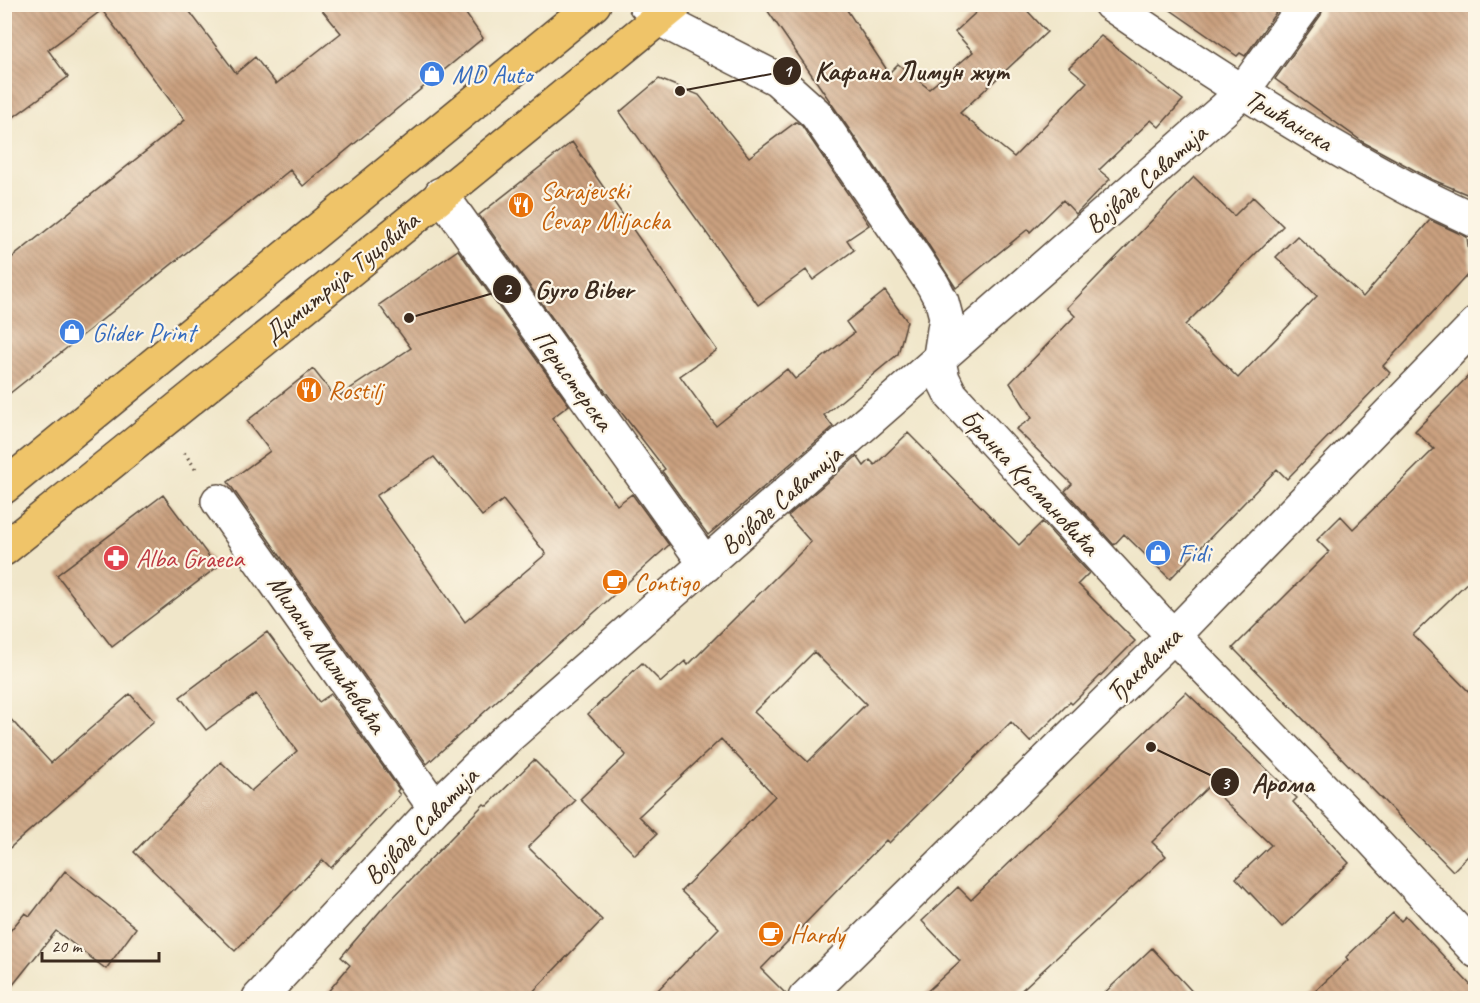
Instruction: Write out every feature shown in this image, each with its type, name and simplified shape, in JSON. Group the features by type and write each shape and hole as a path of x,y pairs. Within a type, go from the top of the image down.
{"main road":[{"name":"Димитрија Туцовића","path":"4,487 594,4"},
{"name":"Димитрија Туцовића","path":"4,549 352,269 660,9"}],"street":[{"name":"Тршћанска","path":"1110,4 1242,92 1370,168 1476,221"},
{"name":"Војводе Саватија","path":"259,999 435,808 509,736 939,362 1242,92 1306,4"},
{"name":"Бранка Крсмановића","path":"660,9 777,79 816,114 933,285 946,316 939,362 946,387 958,404 1173,636 1352,818 1476,951"},
{"name":"Перистерска","path":"441,194 706,565"},
{"name":"Ђаковачка","path":"805,999 1173,636 1476,324"},
{"name":"Милана Милићевића","path":"218,501 435,808"}],"path":[{"path":"162,422 218,501"}],"building":[{"path":"4,4 184,4 236,73 255,57 276,84 341,33 317,4 459,4 483,38 303,186 290,170 4,398 4,264 185,120 102,10 48,50 68,77 4,124"},
{"path":"763,4 843,4 889,73 898,64 929,89 973,52 955,32 985,4 1021,4 1047,32 960,113 1014,157 1087,82 1069,67 1101,36 1183,100 1159,127 1151,120 1099,170 1110,179 1076,214 1063,200 1030,232 1028,229 956,288"},
{"path":"1162,4 1282,4 1245,56 1240,53 1237,56"},
{"path":"1324,4 1476,4 1476,198 1431,179 1363,142 1275,79 1321,15"},
{"path":"659,79 699,95 749,157 796,122 802,126 869,225 847,240 854,250 813,280 806,270 758,305 620,112"},
{"path":"572,142 717,350 680,376 716,426 787,369 795,379 854,333 846,322 885,291 907,321 898,354 824,415 833,427 708,535 662,471 665,469 598,382 479,215"},
{"path":"1194,177 1234,216 1253,197 1283,226 1185,325 1238,378 1317,296 1276,257 1297,236 1363,297 1430,220 1467,237 1471,271 1383,366 1390,373 1287,479 1277,469 1170,579 1124,534 1114,545 1065,491 1072,484 1016,429 1032,418 1010,383 1075,316 1067,308"},
{"path":"458,250 569,405 552,418 617,505 632,494 669,545 427,764 228,482 270,451 247,421 313,369 336,398 411,348 379,305","holes":["434,457 482,516 503,500 546,554 465,622 376,496"]},
{"path":"1476,368 1476,574 1413,635 1476,699 1476,848 1453,871 1233,648 1329,552 1317,540 1341,516 1353,529 1434,449 1415,431"},
{"path":"908,433 1019,545 1042,522 1089,573 1078,584 1135,641 1030,742 1011,722 889,843 886,840 761,969 787,995 787,999 649,999 719,928 681,891 775,796 721,739 639,816 657,834 635,855 580,799 626,755 588,714 642,663 661,682 685,661 688,665 811,542 788,516 857,456 864,466 870,460 875,465","holes":["814,652 866,704 808,762 754,712"]},
{"path":"163,495 217,567 112,647 57,575"},
{"path":"267,632 319,702 331,694 399,789 397,791 400,795 331,868 323,860 235,951 134,852 221,762 251,791 297,751 256,694 206,730 180,697"},
{"path":"1186,692 1297,798 1293,802 1349,863 1282,927 1236,878 1271,845 1209,786 1152,842 1166,856 1012,999 919,999 960,961 922,921 958,887 971,900"},
{"path":"130,694 154,721 4,853 4,712 51,763"},
{"path":"534,760 575,801 528,847 602,920 526,999 322,999 350,965 341,957 381,910 484,804 487,806"},
{"path":"65,871 136,928 106,969 56,931 4,996 4,938 25,913 30,916"},
{"path":"1393,913 1401,921 1406,916 1476,991 1476,999 1307,999 1348,960 1346,957"},
{"path":"1152,948 1199,999 1098,999"}],"place":[{"name":"MD Auto","path":"432,74"},
{"name":"Кафана Лимун жут","path":"680,91"},
{"name":"Sarajevski Ćevap Miljacka","path":"521,205"},
{"name":"Gyro Biber","path":"409,318"},
{"name":"Glider Print","path":"72,332"},
{"name":"Rostilj","path":"309,390"},
{"name":"Fidi","path":"1158,553"},
{"name":"Alba Graeca","path":"116,558"},
{"name":"Contigo","path":"615,582"},
{"name":"Арома","path":"1151,747"},
{"name":"Hardy","path":"771,934"}]}
